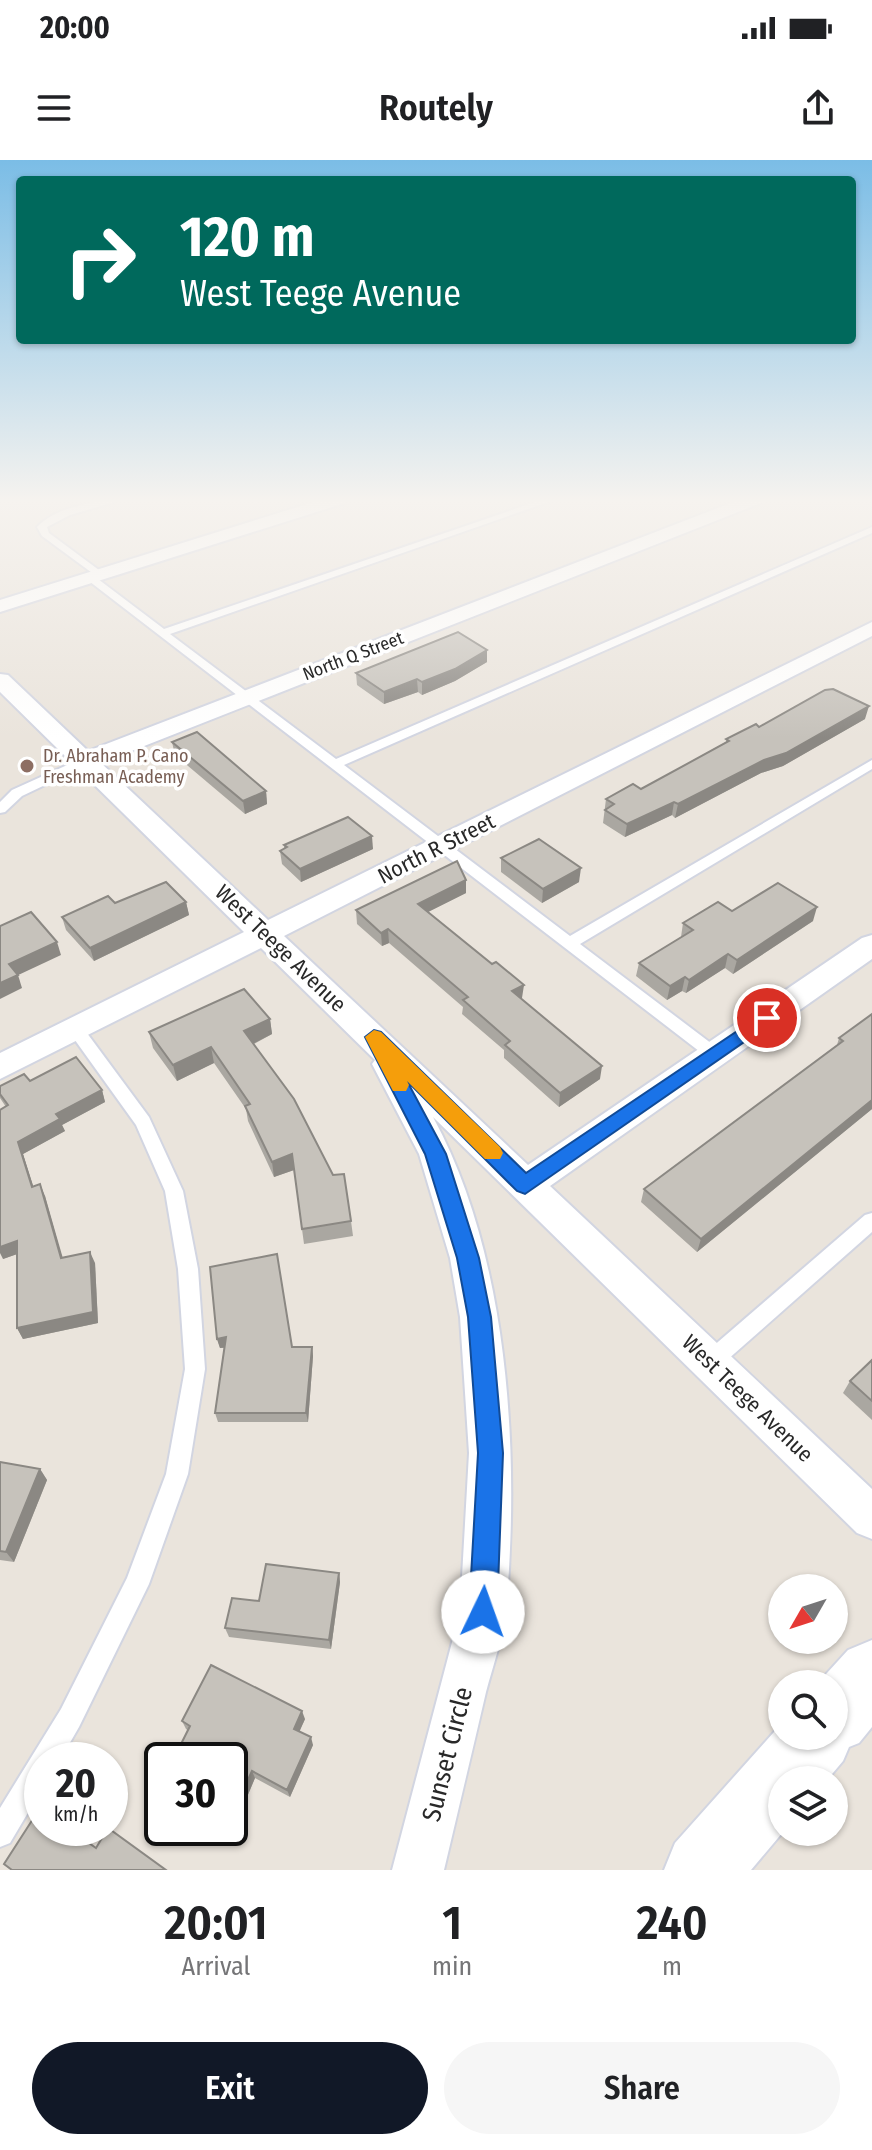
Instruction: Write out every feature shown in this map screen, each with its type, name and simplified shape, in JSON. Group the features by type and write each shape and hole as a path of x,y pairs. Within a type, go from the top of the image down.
{"street":[{"path":"0,606 85,579"},
{"name":"North Q Street","path":"85,761 551,579"},
{"name":"North R Street","path":"0,1067 872,628"},
{"name":"West Teege Avenue","path":"0,680 872,1518"},
{"path":"525,1185 872,945"},
{"name":"Sunset Circle","path":"374,1037 436,1154 468,1258 479,1317 490,1453 483,1612 418,1870"},
{"path":"848,1702 872,1674"},
{"path":"702,1870 806,1750"}],"lane":[{"path":"97,579 246,698 714,1054"},
{"path":"162,633 320,579"},
{"path":"333,765 760,579"},
{"path":"0,809 17,793 85,761"},
{"path":"568,944 872,764"},
{"path":"55,1742 137,1584 177,1474 195,1369 188,1269 174,1191 143,1122 75,1029"},
{"path":"711,1361 872,1221"},
{"path":"0,1833 24,1793"}],"building":[{"path":"458,632 487,650 455,669 384,692 356,673"},
{"path":"833,689 869,706 786,753 764,760 678,804 674,802 627,824 605,810 614,804 606,799 633,784 641,789 729,741 726,739 756,724 759,727 825,690"},
{"path":"197,732 266,791 243,801 172,742"},
{"path":"348,817 372,836 300,869 280,851 287,847 284,845"},
{"path":"539,839 581,868 543,889 501,858"},
{"path":"457,861 466,880 418,904 492,964 496,962 524,985 512,991 602,1066 560,1093 505,1045 510,1041 463,1000 468,997 388,929 381,933 356,910"},
{"path":"166,882 186,902 90,948 62,917 108,896 115,903"},
{"path":"778,883 817,907 737,960 728,954 689,980 685,977 670,986 639,963 693,930 683,923 718,902 732,911"},
{"path":"31,912 57,942 9,964 18,975 0,983 0,926"},
{"path":"244,989 270,1019 244,1031 294,1099 333,1175 344,1174 351,1221 302,1229 292,1154 272,1162 245,1106 250,1104 211,1047 173,1065 149,1032"},
{"path":"872,1014 872,1100 701,1239 644,1189 843,1041 839,1038"},
{"path":"76,1057 102,1090 56,1114 60,1119 18,1142 32,1187 40,1184 61,1258 90,1252 93,1312 17,1328 17,1241 0,1247 0,1110 8,1105 0,1094 0,1086 24,1074 30,1081"},
{"path":"277,1254 292,1347 312,1347 306,1413 215,1413 226,1337 217,1339 210,1267"},
{"path":"872,1360 872,1401 850,1381"},
{"path":"0,1462 40,1469 6,1552 0,1551"},
{"path":"266,1564 339,1573 329,1640 225,1628 232,1598 259,1601"},
{"path":"211,1665 302,1711 294,1729 311,1737 287,1790 252,1771 248,1780 248,1742 182,1742 190,1726 182,1721"},
{"path":"24,1833 24,1846 96,1848 128,1846 128,1842 166,1870 12,1870 4,1864"}],"slow traffic":[{"path":"399,1085 374,1037 492,1153"}],"place":[{"name":"Dr. Abraham P. Cano Freshman Academy","path":"27,766"}],"route":[{"path":"483,1612 490,1453 479,1317 468,1258 436,1154 374,1037 525,1185 767,1018"}]}
